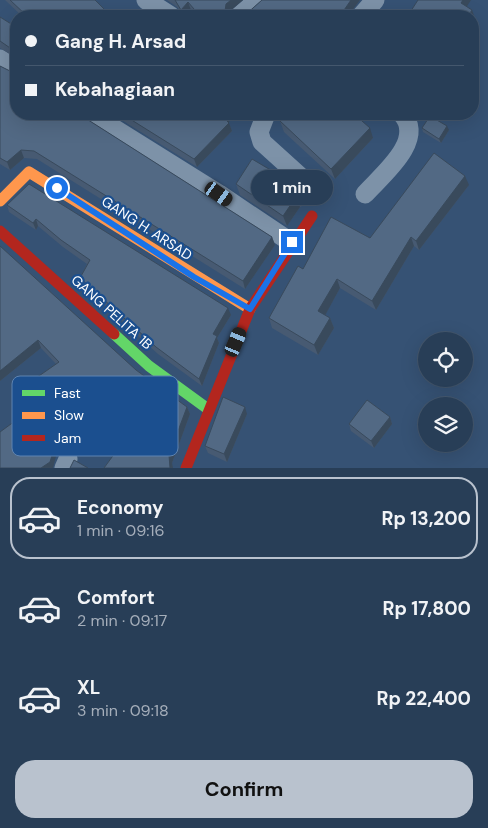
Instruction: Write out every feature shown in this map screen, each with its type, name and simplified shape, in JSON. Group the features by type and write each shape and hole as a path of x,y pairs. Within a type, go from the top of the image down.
{"street":[{"path":"146,0 162,10"},
{"path":"247,10 258,0"},
{"path":"366,10 375,0"},
{"path":"101,120 292,242"},
{"path":"264,120 259,132 262,142 304,180"},
{"path":"365,194 400,155 410,137 410,126 406,120"},
{"name":"GANG H. ARSAD","path":"0,201 29,172 85,205 194,277 250,309"},
{"path":"187,468 208,409 250,309 292,242 312,216"},
{"name":"GANG PELITA 1B","path":"0,232 149,366 163,376"},
{"name":"GANG PELITA 1B","path":"178,387 208,409"}],"building":[{"path":"10,0 95,0 105,10 21,10"},
{"path":"175,0 231,0 226,4 225,10 195,10 188,2 181,10"},
{"path":"262,0 351,0 344,10 251,10"},
{"path":"418,0 463,0 461,3 472,10 412,10"},
{"path":"0,17 10,23 10,48 0,41"},
{"path":"0,66 10,71 10,120 88,120 272,237 243,281 34,151 21,150 7,162 0,158"},
{"path":"132,120 226,120 229,123 194,159"},
{"path":"361,120 370,128 331,169 280,121"},
{"path":"427,120 437,120 447,126 439,139 422,128"},
{"path":"434,153 465,176 416,241 411,237 372,301 337,279 318,311 330,318 314,345 269,318 298,266 303,269 331,217 370,238"},
{"path":"252,159 306,191 296,197 283,216 236,184"},
{"path":"29,184 228,308 213,334 217,336 199,379 156,347 80,278 90,260 61,240 36,219 33,223 7,205"},
{"path":"0,246 144,376 39,376 59,362 38,340 0,371"},
{"path":"223,397 245,407 224,454 205,446"},
{"path":"178,400 187,407 178,431"},
{"path":"367,400 390,417 371,441 349,424"},
{"path":"12,423 12,456 52,456 50,462 41,468 0,468 0,432"},
{"path":"113,456 169,456 170,468 104,468"},
{"path":"74,460 88,468 70,468"}],"traffic: fast":[{"path":"114,334 163,376"},
{"path":"178,387 208,409"}],"traffic: slow":[{"path":"0,201 29,172 250,309"}],"traffic: jam":[{"path":"186,468 250,309 312,216"},
{"path":"0,231 114,334"}],"route":[{"path":"57,188 194,277 250,309 292,242"}]}
